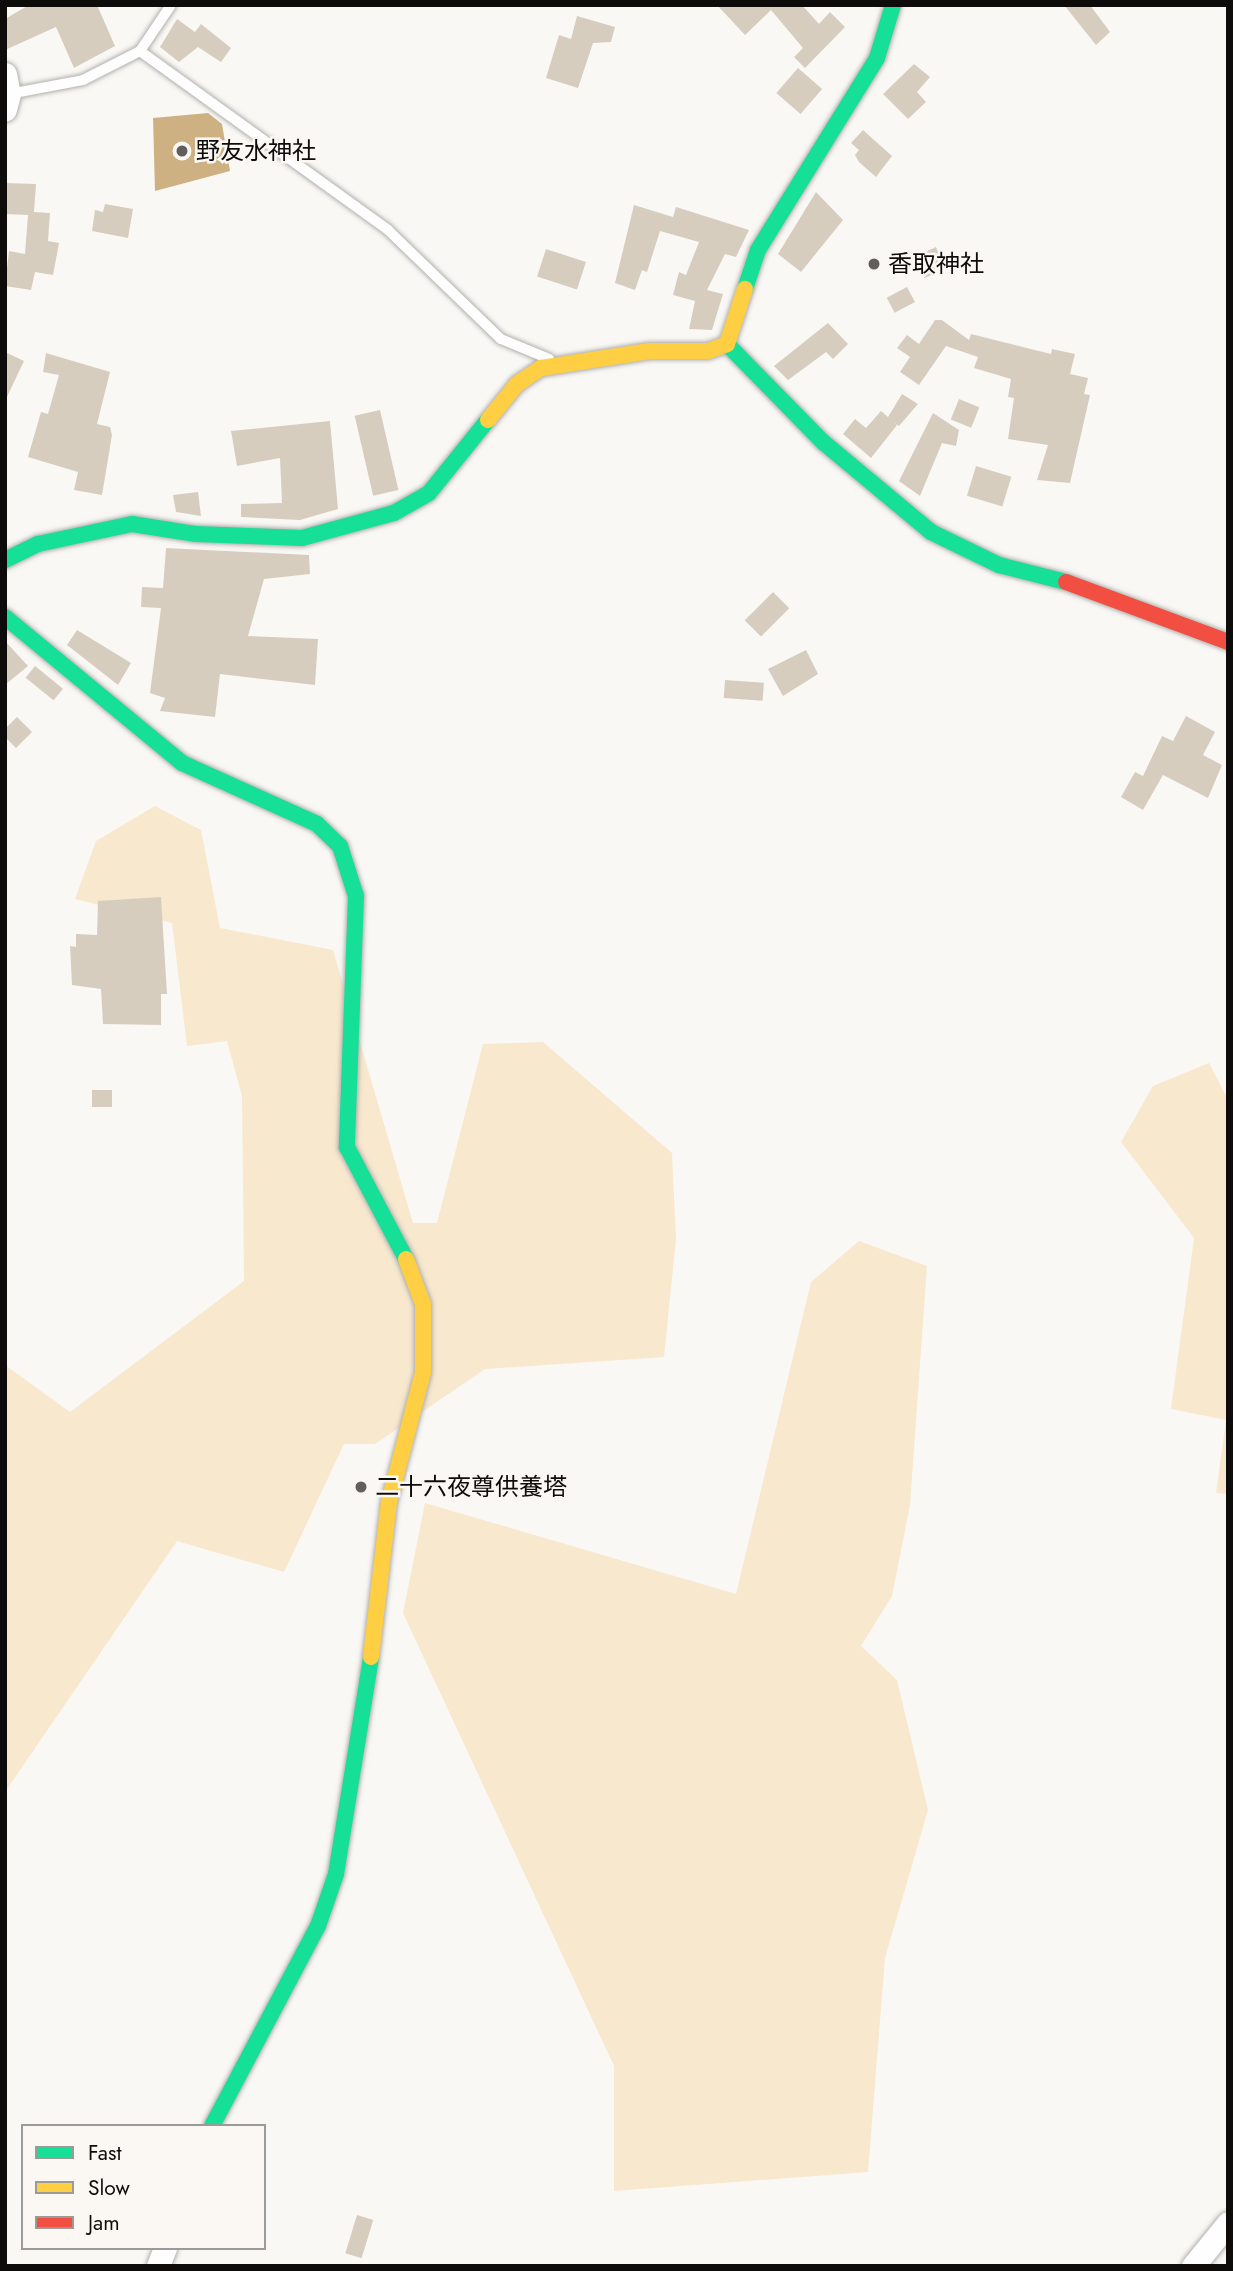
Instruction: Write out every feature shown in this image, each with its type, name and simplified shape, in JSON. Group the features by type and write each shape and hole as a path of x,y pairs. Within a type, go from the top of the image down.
{"street":[{"path":"727,344 758,250 877,58 893,5"},
{"path":"5,560 38,544 132,524 196,534 302,538 394,513 442,481 517,384 541,368 558,363 650,351 708,351 727,344"},
{"path":"727,344 823,442 931,532 999,565 1062,580 1228,642"},
{"path":"5,617 181,763 317,824 340,846 356,896 347,1147 408,1262 423,1304 423,1372 389,1503 363,1725 337,1874 318,1926 213,2124"},
{"path":"1194,2266 1228,2223"}],"lane":[{"path":"7,92 83,80 140,51 171,5"},
{"path":"140,51 388,230 501,339 558,363"}],"shaded area":[{"path":"208,113 222,124 230,171 155,191 153,118"},
{"path":"155,806 201,830 220,928 333,950 413,1223 437,1223 483,1044 543,1042 672,1153 676,1239 664,1357 485,1369 375,1444 344,1444 284,1572 177,1541 5,1792 5,1365 70,1412 244,1281 242,1096 227,1041 187,1046 172,923 75,899 96,841"},
{"path":"1209,1063 1228,1100 1228,1494 1216,1493 1226,1420 1171,1409 1194,1238 1121,1142 1153,1086"},
{"path":"859,1241 927,1266 910,1505 892,1596 861,1646 897,1680 928,1810 885,1958 868,2172 614,2191 614,2066 403,1613 425,1503 736,1594 811,1282"}],"building":[{"path":"29,5 97,5 115,46 74,68 56,27 5,50 5,19"},
{"path":"717,5 802,5 819,24 830,12 845,27 805,68 794,57 803,48 771,10 745,35"},
{"path":"1064,5 1090,5 1110,32 1096,45"},
{"path":"577,16 615,27 611,42 593,43 578,88 546,78 559,35 571,39"},
{"path":"177,19 195,32 201,24 231,48 221,62 198,47 179,62 160,47"},
{"path":"914,64 930,77 917,92 926,102 908,119 883,94"},
{"path":"798,68 822,89 801,114 776,93"},
{"path":"863,130 892,156 876,177 859,162 855,155 859,150 851,143"},
{"path":"5,183 36,184 34,212 50,213 48,241 59,243 53,275 35,272 31,290 5,286 9,251 25,254 28,215 5,214"},
{"path":"816,192 843,220 801,272 778,254"},
{"path":"105,204 133,209 128,238 92,231 95,210 103,212"},
{"path":"634,205 673,217 676,207 749,230 736,257 725,254 707,290 723,294 712,330 689,329 695,301 673,295 679,272 686,275 699,242 660,231 647,272 642,270 635,290 615,283"},
{"path":"936,247 945,270 924,278 918,255"},
{"path":"546,249 586,262 577,290 537,277"},
{"path":"907,287 915,302 895,313 887,298"},
{"path":"935,320 942,320 969,340 971,334 1051,354 1052,349 1075,354 1070,374 1088,378 1084,394 1090,395 1070,483 1037,480 1048,445 1008,439 1014,398 1008,397 1011,379 974,368 978,357 946,346 919,385 900,372 910,357 897,348 907,335 919,344"},
{"path":"828,323 848,344 833,359 826,352 788,380 774,366"},
{"path":"5,352 24,361 5,401"},
{"path":"46,353 110,372 97,424 110,427 112,435 102,495 74,490 78,472 28,457 41,412 48,414 59,375 43,372"},
{"path":"902,394 918,404 899,426 893,422 897,425 871,458 843,434 855,419 866,428 881,411 888,417"},
{"path":"959,399 979,407 971,428 951,419"},
{"path":"380,410 398,490 373,496 355,416"},
{"path":"933,413 959,430 956,446 942,443 920,496 899,481"},
{"path":"330,421 338,509 300,520 241,517 241,504 282,503 280,458 237,466 231,431"},
{"path":"976,466 1011,477 1002,506 967,496"},
{"path":"198,492 201,516 176,512 173,495"},
{"path":"166,548 309,555 310,574 264,579 248,636 318,639 315,685 220,674 215,717 160,711 165,698 150,693 161,608 141,607 142,587 163,588"},
{"path":"773,592 789,608 761,637 745,620"},
{"path":"77,630 131,663 118,685 67,645"},
{"path":"5,641 28,666 5,685"},
{"path":"806,650 818,674 783,696 768,669"},
{"path":"35,666 63,689 54,700 26,678"},
{"path":"725,680 764,683 763,701 724,698"},
{"path":"1186,716 1215,732 1203,755 1222,765 1208,798 1163,775 1143,810 1121,797 1135,772 1143,776 1162,736 1173,741"},
{"path":"17,717 32,732 16,748 5,737 5,729"},
{"path":"161,897 167,994 161,994 161,1025 103,1024 101,989 72,985 70,946 76,947 76,934 97,935 98,901"},
{"path":"92,1090 112,1090 112,1107 92,1107"},
{"path":"357,2215 373,2220 362,2258 345,2253"}],"traffic: fast":[{"path":"745,289 758,250 877,58 893,5"},
{"path":"727,344 823,442 931,532 999,565 1066,582"},
{"path":"5,560 38,544 132,524 196,534 302,538 394,513 429,493 488,420"},
{"path":"5,617 182,763 317,824 340,846 356,896 347,1147 406,1259"},
{"path":"213,2124 318,1926 336,1874 371,1657"}],"traffic: slow":[{"path":"488,420 517,384 541,368 650,351 708,351 727,344 745,289"},
{"path":"371,1657 389,1502 423,1372 423,1304 406,1259"}],"traffic: jam":[{"path":"1066,582 1228,642"}],"place":[{"name":"野友水神社","path":"182,151"},
{"name":"香取神社","path":"874,264"},
{"name":"二十六夜尊供養塔","path":"361,1487"}]}
